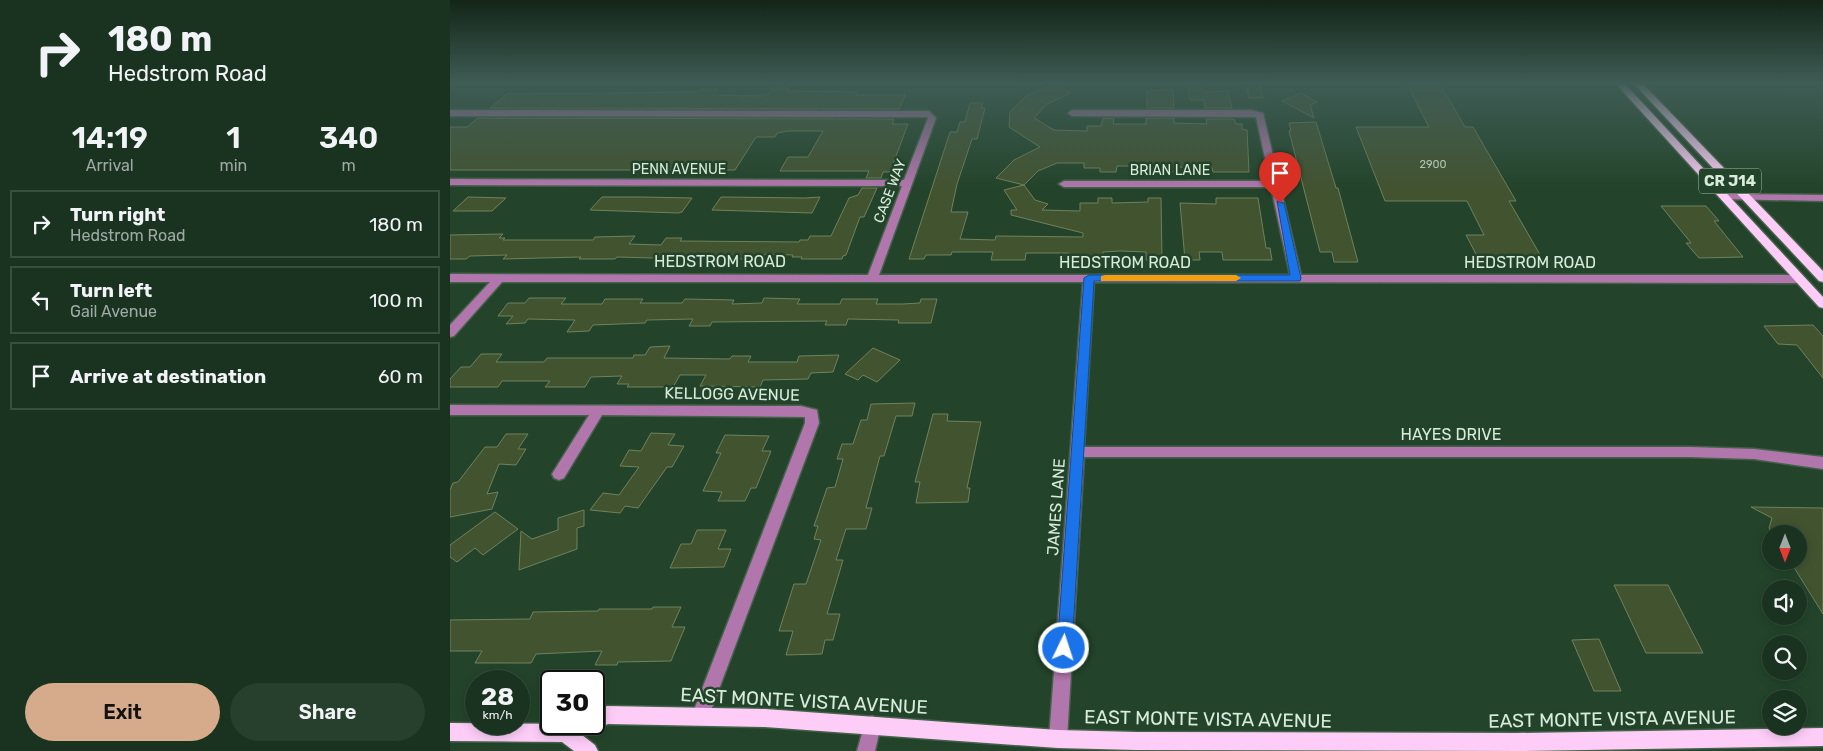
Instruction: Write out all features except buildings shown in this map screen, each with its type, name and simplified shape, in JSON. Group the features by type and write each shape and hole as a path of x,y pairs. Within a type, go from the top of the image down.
{"main road":[{"name":"CR J14","path":"1652,119 1823,304"},
{"name":"CR J14","path":"1671,119 1823,278"},
{"name":"EAST MONTE VISTA AVENUE","path":"605,716 702,715 1058,739 1517,742 1823,737"},
{"path":"450,732 540,733"},
{"path":"568,735 588,751"}],"street":[{"name":"CASE WAY","path":"872,278 932,119"},
{"path":"1262,119 1296,278"},
{"name":"PENN AVENUE","path":"450,182 907,183"},
{"name":"BRIAN LANE","path":"1064,184 1276,184"},
{"path":"1724,197 1823,198"},
{"name":"HEDSTROM ROAD","path":"450,278 1800,279"},
{"path":"450,333 499,278"},
{"name":"JAMES LANE","path":"1058,739 1089,278"},
{"name":"KELLOGG AVENUE","path":"450,410 801,411 813,416 702,715"},
{"path":"559,474 599,410"},
{"name":"HAYES DRIVE","path":"1078,452 1717,452 1772,456 1823,463"},
{"path":"866,751 872,725"}],"slow traffic":[{"path":"1105,278 1236,278"}],"route":[{"path":"1064,648 1089,278 1296,278 1280,203"}]}
